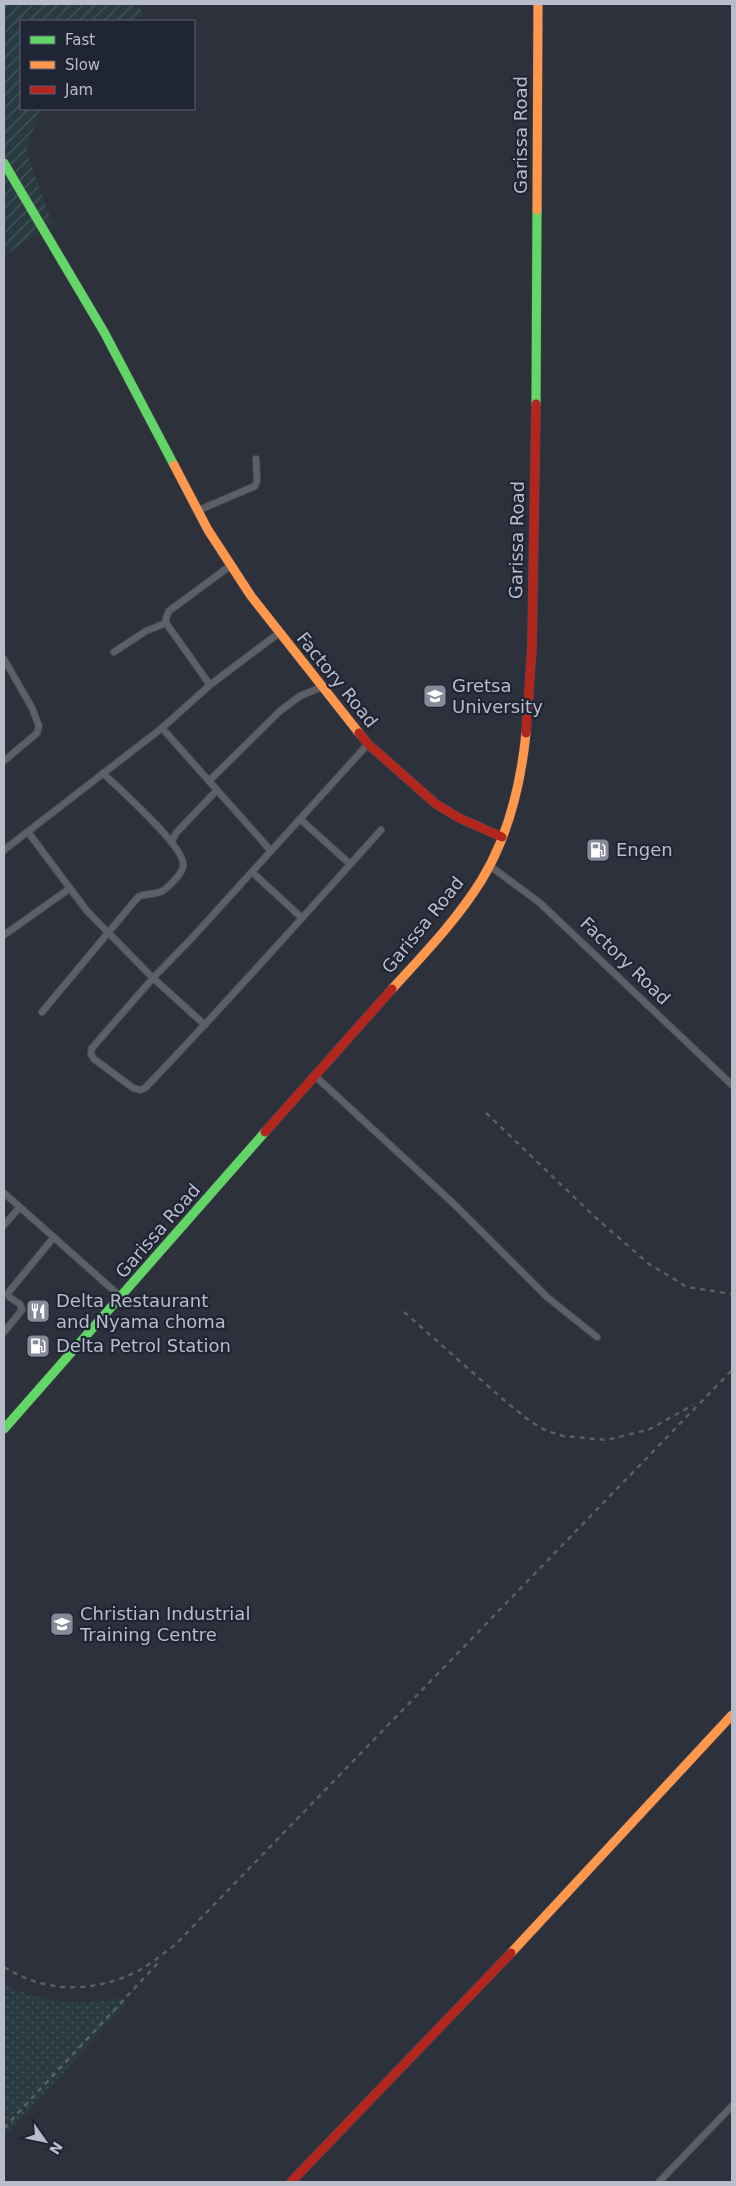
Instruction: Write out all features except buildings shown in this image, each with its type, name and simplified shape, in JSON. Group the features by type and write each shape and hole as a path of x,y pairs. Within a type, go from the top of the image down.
{"main road":[{"name":"Garissa Road","path":"4,1429 122,1297 314,1075 444,932 469,899 490,866 502,837 520,772 528,713 535,453 538,4"},
{"name":"Factory Road","path":"4,164 12,174 104,332 197,511 230,566 279,633 368,744 436,804 459,818 502,837"},
{"path":"291,2182 558,1903 732,1715"}],"street":[{"path":"197,511 251,488 257,481 256,459"},
{"path":"210,685 166,623 166,618 169,610 230,566"},
{"path":"114,652 146,632 166,623"},
{"path":"4,850 162,728 210,685 279,633"},
{"path":"4,660 32,708 40,726 36,733 4,761"},
{"path":"209,781 280,711 300,696 322,687"},
{"path":"162,728 270,851"},
{"path":"368,744 180,952 153,978 92,1048 91,1054 94,1059 133,1088 140,1090 145,1088 205,1025 381,830"},
{"path":"42,1012 108,935 138,896 159,893 181,872 183,861 172,841 103,773"},
{"path":"172,841 176,833 217,790"},
{"path":"300,819 350,864"},
{"path":"28,832 69,889 108,935 205,1025"},
{"name":"Factory Road","path":"490,866 540,903 732,1085"},
{"path":"252,872 302,918"},
{"path":"5,933 69,889"},
{"path":"314,1075 454,1204 547,1297 597,1337"},
{"path":"4,1193 122,1297"},
{"path":"4,1224 20,1207"},
{"path":"4,1332 22,1310 20,1304 9,1298 8,1293 54,1236"},
{"path":"659,2182 732,2106"}],"shaded area":[{"path":"4,4 136,4 144,14 135,20 20,20 20,110 40,110 26,151 52,223 4,256"},
{"path":"4,1984 48,2000 78,2003 124,1997 125,2005 4,2138"}],"railway":[{"path":"486,1113 595,1217 649,1264 687,1287 732,1294"},
{"path":"404,1312 505,1401 531,1422 547,1431 563,1436 607,1440 650,1429 693,1405"},
{"path":"4,1967 20,1976 54,1986 89,1986 123,1978 140,1970 175,1945 732,1370"},
{"path":"4,2128 158,1963"}],"traffic: fast":[{"path":"4,163 104,332 174,465"},
{"path":"536,404 537,210"},
{"path":"4,1429 265,1132"}],"traffic: slow":[{"path":"537,210 538,4"},
{"path":"174,465 208,530 251,596 359,733"},
{"path":"392,989 450,924 471,896 490,864 499,846 512,809 521,771 526,733"},
{"path":"511,1953 732,1715"}],"traffic: jam":[{"path":"526,733 532,647 536,404"},
{"path":"359,733 368,744 436,804 459,818 502,837"},
{"path":"265,1132 392,989"},
{"path":"291,2182 511,1953"}],"place":[{"name":"Gretsa University","path":"435,696"},
{"name":"Engen","path":"598,850"},
{"name":"Delta Restaurant and Nyama choma","path":"38,1311"},
{"name":"Delta Petrol Station","path":"38,1346"},
{"name":"Christian Industrial Training Centre","path":"62,1624"}]}
